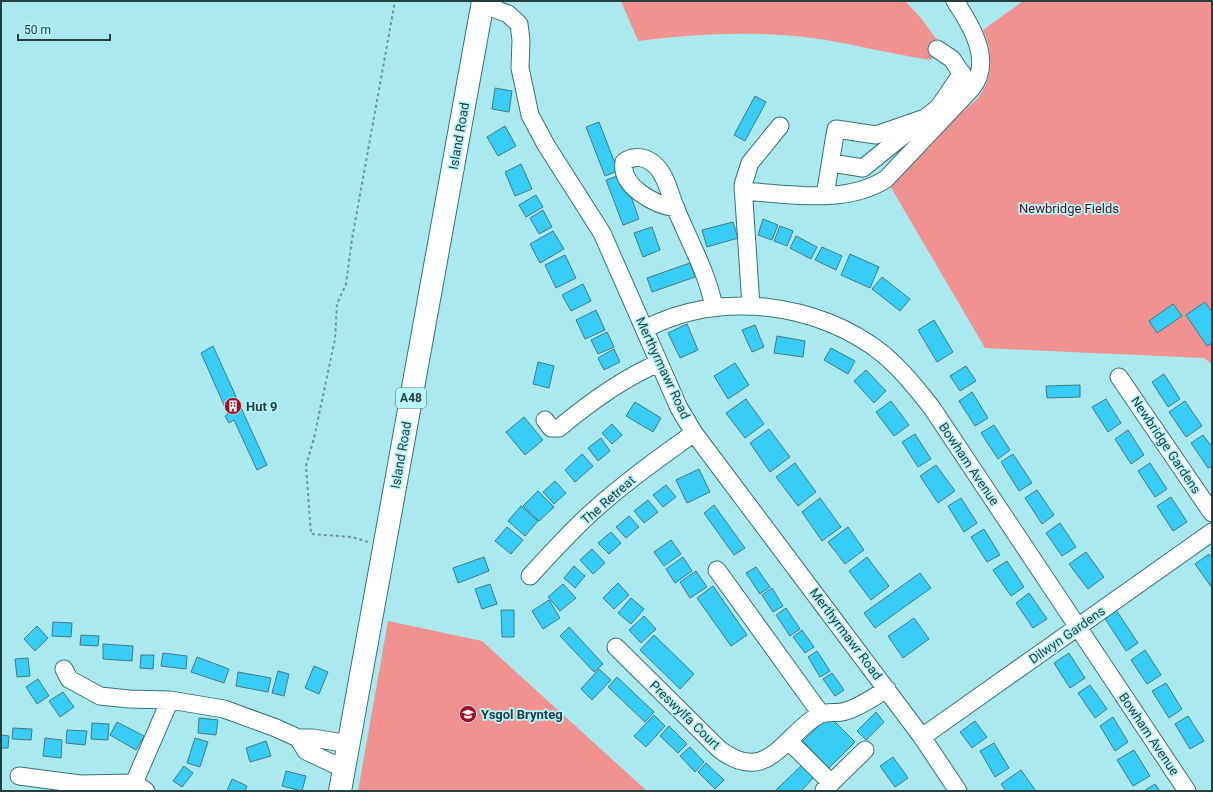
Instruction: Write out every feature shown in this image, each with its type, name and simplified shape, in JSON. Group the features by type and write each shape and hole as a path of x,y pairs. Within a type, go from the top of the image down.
{"main road":[{"name":"Island Road","path":"340,791 483,3"}],"street":[{"path":"743,191 826,190 848,195 873,188 886,179 971,89 979,73 980,56 974,31 955,1"},
{"name":"Merthyrmawr Road","path":"483,3 508,14 519,24 521,40 520,68 530,115 546,145 602,233 645,329 658,363 679,408 694,433 922,737 958,791"},
{"path":"937,49 952,59 971,89"},
{"path":"838,164 863,168 938,108 962,73"},
{"path":"826,190 838,164 836,129 876,135 925,118"},
{"path":"751,306 743,185 750,163 780,126"},
{"path":"676,208 702,268 714,307"},
{"name":"Bowham Avenue","path":"645,329 663,319 681,313 714,307 751,306 795,312 832,324 866,342 896,366 910,380 932,408 1187,791"},
{"path":"545,420 551,428 559,428 603,395 647,367 658,363"},
{"name":"Newbridge Gardens","path":"1119,377 1212,513"},
{"name":"The Retreat","path":"530,576 562,540 593,511 643,470 694,433"},
{"name":"Dilwyn Gardens","path":"922,737 1212,532"},
{"path":"717,570 821,714"},
{"name":"Preswylfa Court","path":"616,647 719,749 731,757 746,761 762,760 777,753 809,721 821,714 846,711 887,690"},
{"path":"64,669 69,679 100,696 129,700 170,700 224,710 276,728 298,738 313,738 349,744"},
{"path":"19,776 80,784 140,787 170,700"},
{"path":"298,738 306,751 344,769"},
{"path":"789,741 827,787 865,750"}],"path":[{"path":"384,547 352,537 311,534 306,466 314,438 335,339 337,304 346,284 352,239 395,1"}],"green space":[{"path":"621,1 905,1 921,18 939,43 931,60 826,40 779,35 732,34 685,36 638,41"},
{"name":"Newbridge Fields","path":"1023,1 1212,1 1212,364 1204,358 985,348 886,179 978,98 987,82 990,65 989,48 983,30"},
{"name":"Ysgol Brynteg","path":"388,621 482,641 647,791 358,791"}],"building":[{"path":"495,88 512,91 509,112 492,109"},
{"path":"755,96 766,102 745,141 734,135"},
{"path":"599,122 618,171 605,176 586,127"},
{"path":"505,126 516,146 498,156 487,137"},
{"path":"521,164 532,189 515,196 505,172"},
{"path":"623,174 639,219 623,225 606,180"},
{"path":"536,195 543,207 526,217 519,205"},
{"path":"543,210 552,227 539,234 530,218"},
{"path":"763,219 778,225 772,240 758,235"},
{"path":"733,222 738,238 707,247 702,230"},
{"path":"780,226 793,231 787,246 774,241"},
{"path":"652,227 660,250 643,257 634,233"},
{"path":"553,231 564,249 540,263 530,244"},
{"path":"796,236 817,247 811,259 790,248"},
{"path":"822,247 842,256 836,270 815,260"},
{"path":"850,254 879,267 870,288 841,275"},
{"path":"565,255 576,278 556,288 545,265"},
{"path":"690,263 695,277 652,292 647,278"},
{"path":"882,277 910,299 900,311 872,289"},
{"path":"583,284 591,301 571,311 562,295"},
{"path":"1205,302 1212,312 1212,343 1207,346 1186,315"},
{"path":"1173,304 1182,316 1157,333 1149,321"},
{"path":"596,310 605,330 585,339 576,320"},
{"path":"934,320 953,352 937,362 918,330"},
{"path":"687,324 698,350 680,358 668,333"},
{"path":"755,325 764,347 752,352 742,330"},
{"path":"607,332 614,347 598,354 591,340"},
{"path":"777,336 805,341 803,357 774,353"},
{"name":"Hut 9","path":"213,346 267,465 257,470 234,420 229,423 225,416 228,414 201,353"},
{"path":"831,348 855,361 848,374 824,360"},
{"path":"614,349 620,362 604,370 598,358"},
{"path":"538,362 554,366 549,388 533,384"},
{"path":"735,363 749,385 728,399 714,376"},
{"path":"966,366 976,381 960,391 950,376"},
{"path":"866,370 886,391 874,403 854,381"},
{"path":"1164,374 1180,399 1168,407 1152,382"},
{"path":"1080,385 1080,397 1047,398 1046,386"},
{"path":"972,392 988,418 975,426 959,401"},
{"path":"746,399 764,424 745,438 726,413"},
{"path":"1106,399 1121,423 1108,432 1092,407"},
{"path":"891,401 909,425 894,436 876,412"},
{"path":"1185,401 1202,426 1186,437 1169,412"},
{"path":"635,402 661,418 653,432 626,416"},
{"path":"524,417 543,440 525,455 506,432"},
{"path":"612,424 622,435 612,444 602,433"},
{"path":"994,425 1010,450 998,459 981,433"},
{"path":"769,429 790,457 770,472 750,443"},
{"path":"1128,430 1144,455 1131,464 1115,439"},
{"path":"915,434 931,459 918,467 902,442"},
{"path":"1203,435 1212,447 1212,466 1208,468 1191,443"},
{"path":"601,438 610,451 598,461 588,448"},
{"path":"582,454 593,466 575,482 565,470"},
{"path":"1013,454 1032,483 1019,491 1001,462"},
{"path":"795,463 816,492 798,506 776,477"},
{"path":"1150,463 1167,489 1155,497 1138,471"},
{"path":"936,465 955,491 938,503 920,476"},
{"path":"699,469 710,492 687,503 676,480"},
{"path":"555,481 566,493 554,504 543,492"},
{"path":"666,485 676,497 663,507 653,495"},
{"path":"1037,490 1054,515 1042,524 1025,498"},
{"path":"538,491 554,507 539,521 523,506"},
{"path":"1171,497 1187,522 1173,531 1157,506"},
{"path":"820,498 841,527 822,541 802,512"},
{"path":"961,498 977,523 964,532 948,506"},
{"path":"648,500 658,512 644,523 634,511"},
{"path":"714,505 745,548 734,555 704,513"},
{"path":"521,506 538,521 525,536 508,521"},
{"path":"629,516 639,527 626,538 616,527"},
{"path":"1060,523 1076,547 1062,556 1046,533"},
{"path":"507,527 523,540 511,554 495,541"},
{"path":"848,527 864,550 845,564 828,542"},
{"path":"984,529 1000,555 987,562 971,537"},
{"path":"611,532 621,543 609,554 598,543"},
{"path":"671,540 681,554 664,566 654,552"},
{"path":"592,549 605,563 593,574 580,560"},
{"path":"1086,552 1104,577 1088,589 1069,564"},
{"path":"1209,554 1212,558 1212,588 1195,564"},
{"path":"484,557 489,571 458,583 453,568"},
{"path":"683,557 692,571 675,583 666,569"},
{"path":"867,557 889,586 871,600 849,571"},
{"path":"1007,561 1024,587 1011,596 993,570"},
{"path":"574,566 585,576 575,588 564,578"},
{"path":"756,567 770,587 760,594 746,573"},
{"path":"696,571 707,587 690,598 680,582"},
{"path":"920,573 931,588 875,628 864,613"},
{"path":"618,583 629,595 614,609 603,598"},
{"path":"490,584 497,604 482,609 475,589"},
{"path":"563,584 576,598 560,611 548,597"},
{"path":"713,586 747,635 731,646 697,598"},
{"path":"772,588 783,606 773,612 762,595"},
{"path":"1029,593 1047,619 1033,628 1016,603"},
{"path":"631,598 644,609 631,624 618,613"},
{"path":"549,600 560,618 543,629 532,611"},
{"path":"786,608 800,629 790,636 776,615"},
{"path":"501,610 514,610 514,637 502,637"},
{"path":"1116,610 1138,643 1126,651 1104,617"},
{"path":"644,616 656,629 641,643 629,630"},
{"path":"914,618 929,639 903,658 888,636"},
{"path":"53,622 72,623 71,637 52,636"},
{"path":"37,626 48,638 35,651 24,639"},
{"path":"569,627 603,664 594,672 560,636"},
{"path":"802,630 814,647 805,653 793,637"},
{"path":"81,635 99,636 98,646 80,645"},
{"path":"654,635 694,674 680,689 640,650"},
{"path":"103,644 133,646 132,661 103,659"},
{"path":"1145,650 1161,675 1147,684 1131,660"},
{"path":"817,651 830,671 820,677 808,657"},
{"path":"163,653 187,656 186,669 161,666"},
{"path":"1069,653 1085,678 1070,688 1054,663"},
{"path":"141,655 154,655 153,669 140,668"},
{"path":"197,657 229,669 224,683 191,672"},
{"path":"28,658 30,676 17,677 15,659"},
{"path":"314,666 328,672 319,694 305,688"},
{"path":"599,669 611,680 592,700 581,689"},
{"path":"278,671 289,674 284,696 272,693"},
{"path":"238,672 271,678 268,692 236,686"},
{"path":"832,673 844,690 835,696 823,679"},
{"path":"617,677 654,712 645,722 608,687"},
{"path":"38,679 49,696 37,704 26,687"},
{"path":"1166,683 1182,709 1169,718 1152,691"},
{"path":"1090,685 1107,709 1095,718 1078,693"},
{"path":"63,692 74,707 60,717 49,701"},
{"path":"876,712 884,722 866,740 857,731"},
{"path":"654,715 665,726 646,747 634,736"},
{"path":"829,716 855,742 829,768 803,741"},
{"path":"1188,716 1204,741 1190,749 1175,724"},
{"path":"1113,717 1128,742 1115,751 1100,726"},
{"path":"199,718 218,720 216,735 198,733"},
{"path":"975,721 987,737 972,748 960,732"},
{"path":"117,722 144,736 136,750 110,735"},
{"path":"92,723 109,724 108,740 91,739"},
{"path":"669,726 687,744 678,753 660,736"},
{"path":"13,728 32,729 31,740 12,739"},
{"path":"67,730 87,731 85,745 66,743"},
{"path":"1,735 9,736 8,748 1,748"},
{"path":"45,738 62,740 61,758 43,756"},
{"path":"195,738 208,742 200,767 187,763"},
{"path":"266,741 271,756 250,762 246,748"},
{"path":"994,743 1009,768 995,777 980,751"},
{"path":"690,747 704,762 695,772 680,756"},
{"path":"1134,750 1150,776 1133,786 1117,760"},
{"path":"893,757 908,778 895,787 880,766"},
{"path":"706,763 724,780 715,789 698,772"},
{"path":"804,763 816,775 801,791 775,791"},
{"path":"184,766 193,773 182,787 173,781"},
{"path":"1021,770 1036,791 1006,791 1001,784"},
{"path":"286,771 306,776 302,791 282,786"},
{"path":"232,779 247,786 245,791 227,791"},
{"path":"1155,784 1160,791 1144,791"}],"place":[{"name":"Hut 9","path":"233,406"},
{"name":"Ysgol Brynteg","path":"468,714"}]}
